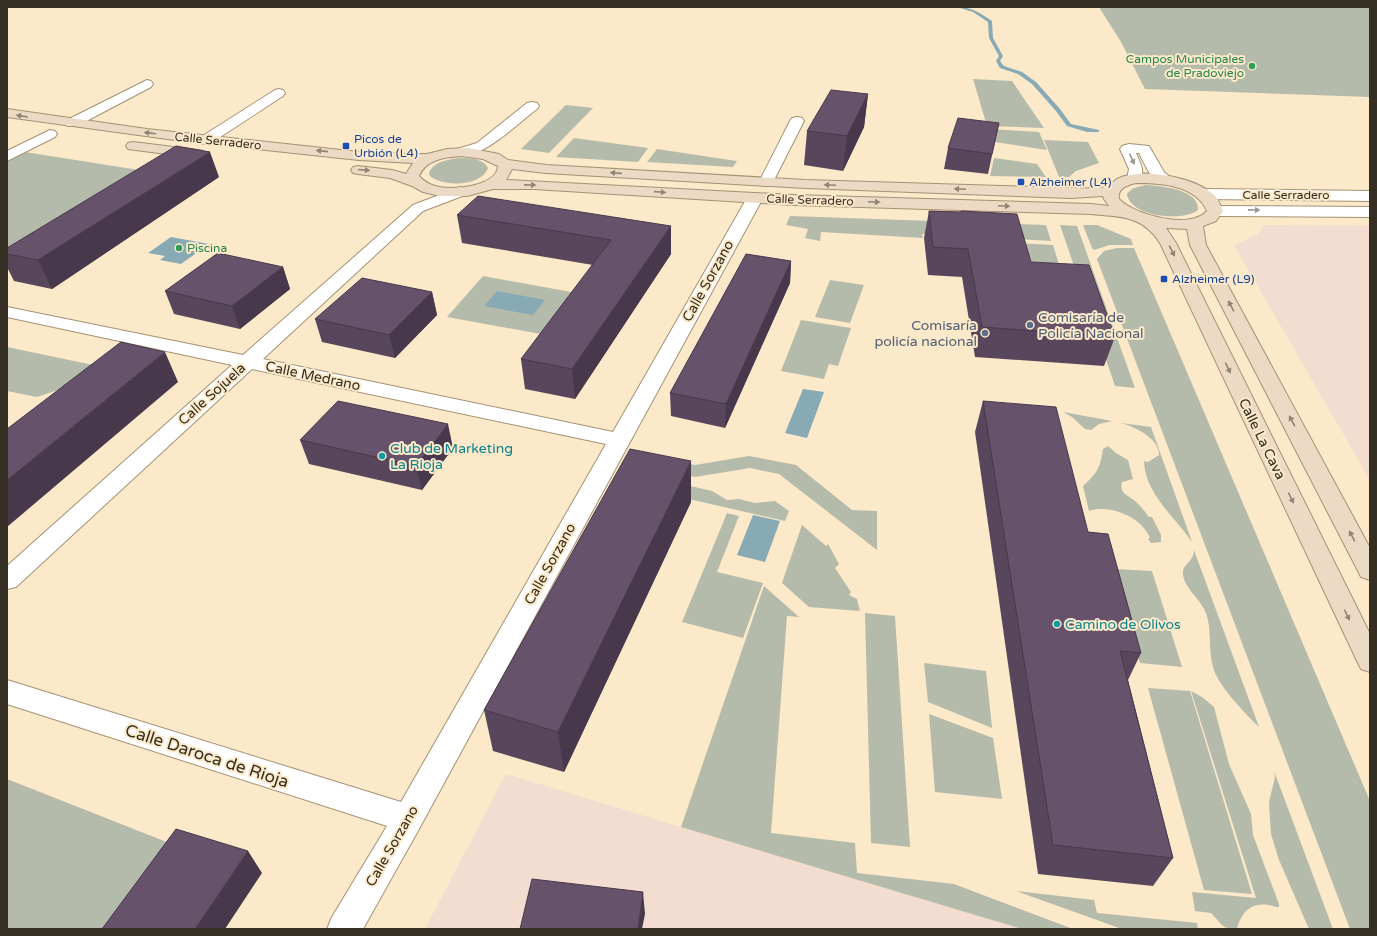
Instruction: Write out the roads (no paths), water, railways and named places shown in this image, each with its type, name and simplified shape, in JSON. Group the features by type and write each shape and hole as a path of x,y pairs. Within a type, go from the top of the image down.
{"main road":[{"name":"Calle Serradero","path":"7,113 206,140 389,158 430,158 462,152 483,153 498,160 546,169 760,190 1091,209 1129,213"},
{"path":"29,131 65,136"},
{"name":"Calle Serradero","path":"116,144 210,155"},
{"path":"419,185 412,176 414,170 420,163 430,158"},
{"path":"340,168 385,173 404,178 439,192 460,192 482,188 491,184 504,174 505,169 498,160"},
{"path":"1134,179 1166,180 1186,186 1203,194 1212,202 1215,211 1209,218 1195,223 1172,224 1148,220 1129,213 1114,202 1111,197 1111,191 1115,186 1123,182 1134,179"},
{"name":"Calle Serradero","path":"491,184 760,190 1063,193 1111,191"},
{"name":"Calle La Cava","path":"1148,220 1160,231 1168,243 1370,661"},
{"path":"1195,223 1195,232 1198,245 1370,571"}],"street":[{"path":"72,123 147,84"},
{"path":"206,140 279,93"},
{"path":"462,152 482,146 532,106"},
{"name":"Calle Sorzano","path":"344,929 408,819 760,190 797,121"},
{"path":"7,157 50,134"},
{"path":"497,135 488,147 498,160"},
{"path":"1134,179 1136,169 1127,149 1129,148 1144,149 1158,175 1166,180"},
{"path":"164,165 184,153"},
{"path":"418,208 419,185"},
{"name":"Calle Sojuela","path":"7,580 418,208 460,192"},
{"name":"Calle Serradero","path":"1203,194 1370,196"},
{"name":"Calle Serradero","path":"1215,211 1370,212"},
{"name":"Calle Medrano","path":"7,312 619,440"},
{"name":"Calle Daroca de Rioja","path":"7,692 408,819"}],"water":[{"name":"Piscina","path":"171,237 209,244 181,264 160,260 165,256 148,253"},
{"path":"497,291 545,300 533,315 484,306"},
{"path":"803,389 824,392 807,438 785,433"},
{"path":"753,515 780,521 765,562 737,555"}],"waterway":[{"path":"959,7 975,11 990,22 991,38 1001,56 998,61 1002,67 1020,73 1034,83 1069,125 1097,131"}],"place":[{"name":"Campos Municipales de Pradoviejo","path":"1252,66"},
{"name":"Picos de Urbión (L4)","path":"346,146"},
{"name":"Alzheimer (L4)","path":"1021,182"},
{"name":"Piscina","path":"179,248"},
{"name":"Alzheimer (L9)","path":"1164,279"},
{"name":"Comisaría de Policía Nacional","path":"1030,325"},
{"name":"Comisaría policía nacional","path":"985,333"},
{"name":"Club de Marketing La Rioja","path":"382,456"},
{"name":"Camino de Olivos","path":"1057,624"}]}
